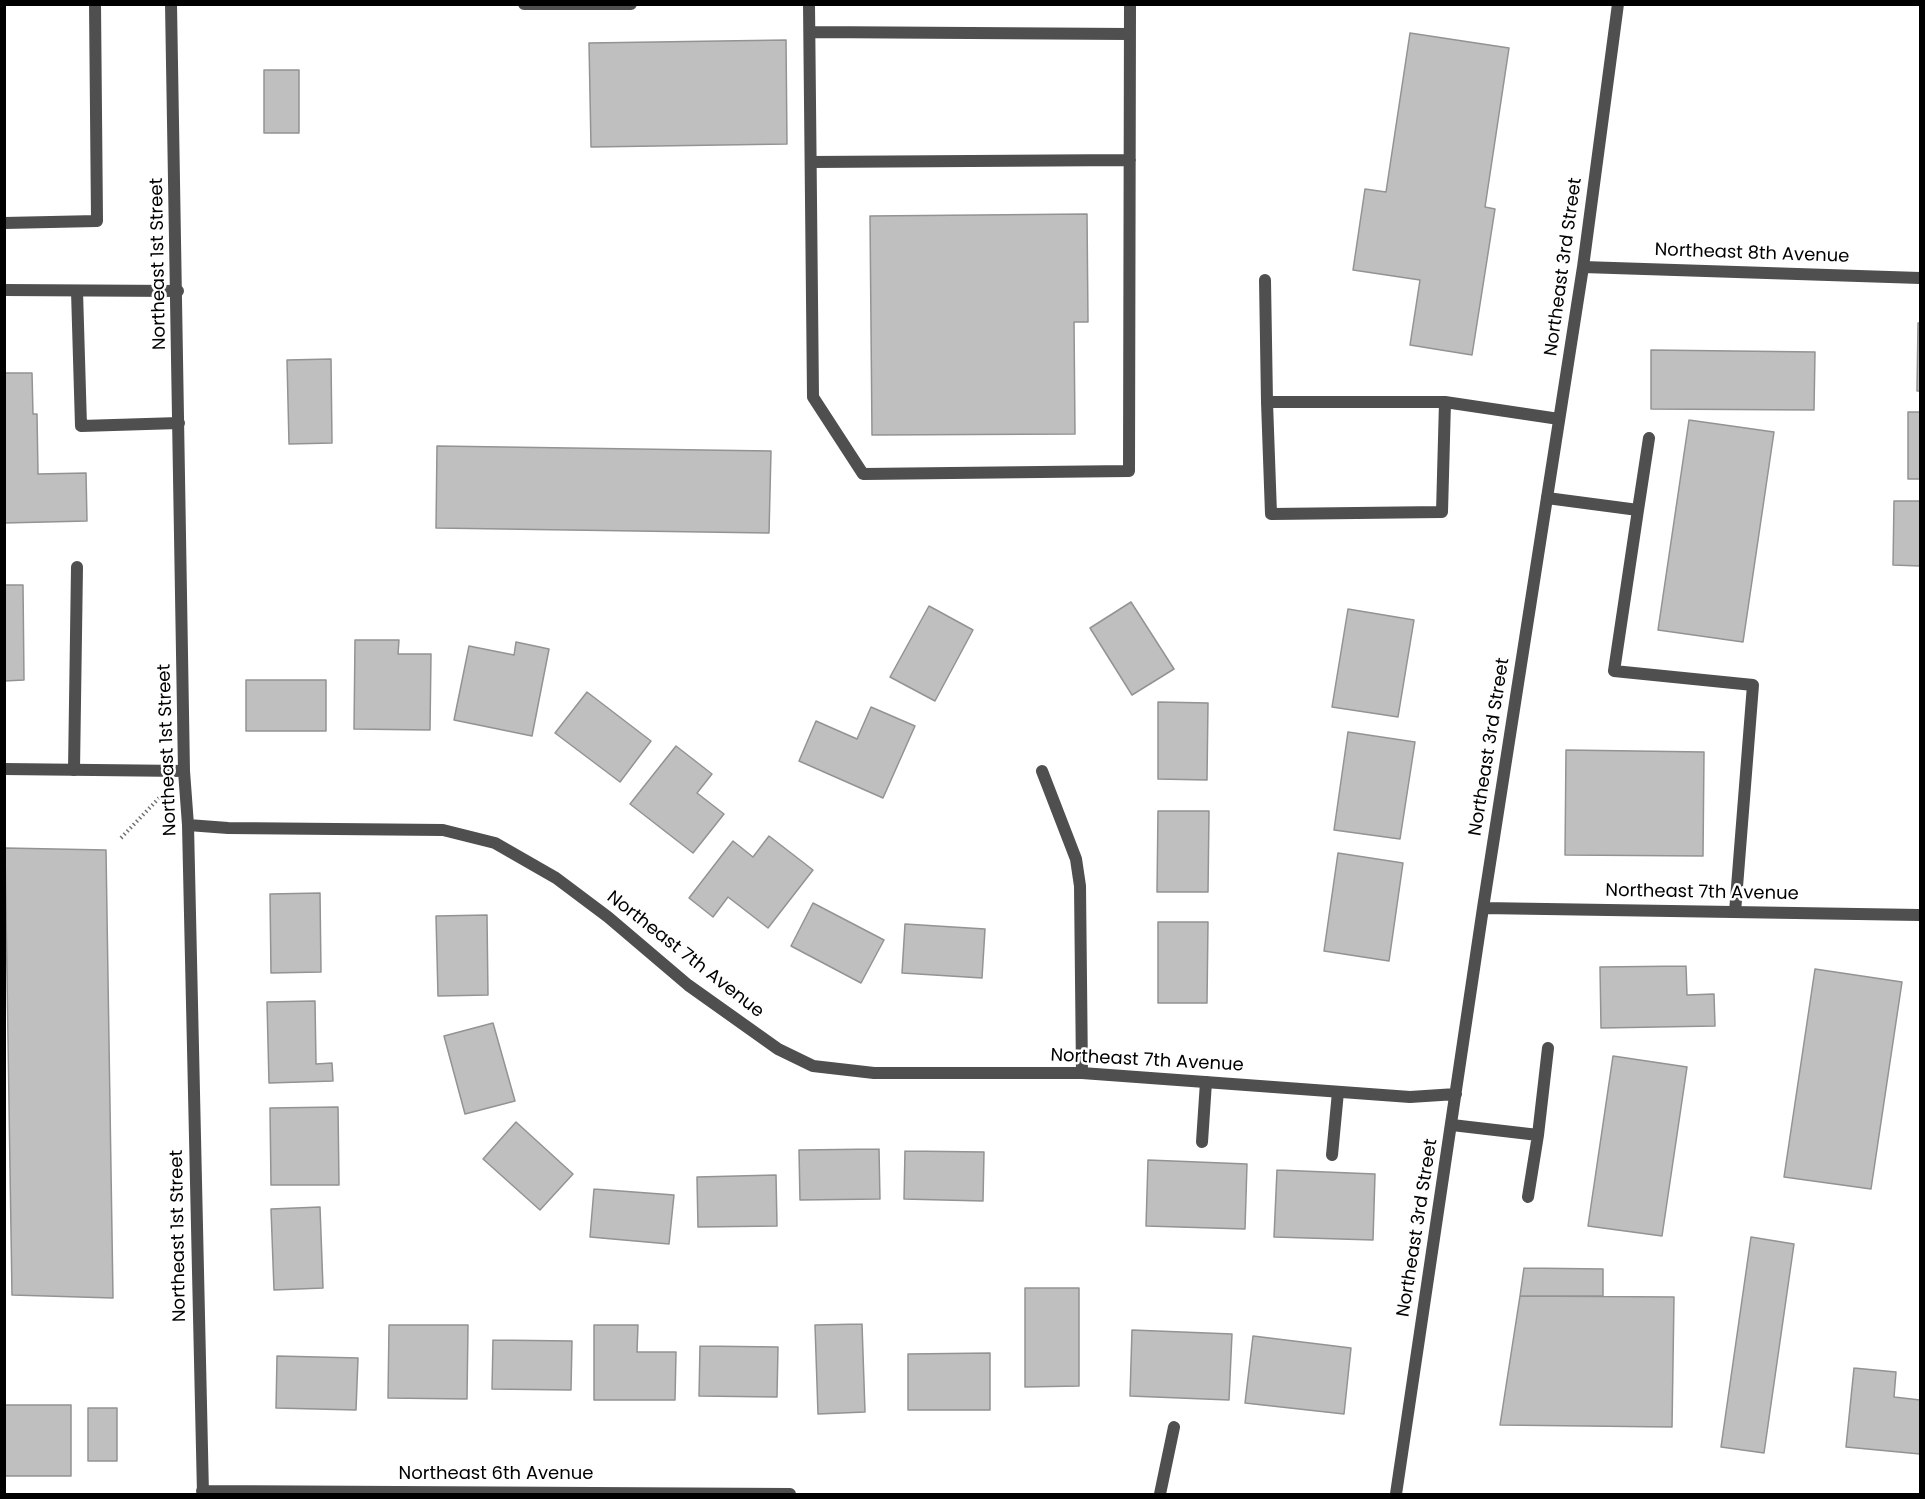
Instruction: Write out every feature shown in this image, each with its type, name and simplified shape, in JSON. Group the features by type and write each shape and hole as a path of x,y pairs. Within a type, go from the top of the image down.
{"street":[{"path":"4,223 97,221 94,4"},
{"name":"Northeast 1st Street","path":"171,4 178,291 184,771 188,825 202,1492"},
{"path":"524,4 632,4"},
{"path":"810,4 813,397 863,474 1129,471 1130,4"},
{"name":"Northeast 3rd Street","path":"1396,1494 1483,908 1583,267 1618,4"},
{"path":"810,32 1130,34"},
{"path":"811,162 1130,160"},
{"name":"Northeast 8th Avenue","path":"1583,267 1920,278"},
{"path":"1265,280 1266,402 1271,514 1442,512 1445,402"},
{"path":"4,290 178,291"},
{"path":"77,291 81,426 179,423"},
{"path":"1266,402 1445,402 1559,419"},
{"path":"1649,438 1614,671 1754,685 1735,912"},
{"path":"1547,498 1638,510"},
{"path":"74,770 77,567"},
{"path":"4,770 184,771"},
{"path":"1042,771 1076,859 1080,886 1082,1073"},
{"name":"Northeast 7th Avenue","path":"188,825 228,828 442,830 495,843 556,878 608,917 688,985 778,1049 813,1066 874,1073 1082,1073 1410,1097 1456,1094"},
{"name":"Northeast 7th Avenue","path":"1483,908 1920,915"},
{"path":"1528,1197 1548,1048"},
{"path":"1202,1142 1206,1082"},
{"path":"1332,1155 1338,1092"},
{"path":"1452,1125 1538,1135"},
{"path":"1160,1494 1174,1427"},
{"name":"Northeast 6th Avenue","path":"202,1492 790,1494"}],"path":[{"path":"121,838 184,771"}],"building":[{"path":"1410,33 1509,48 1485,207 1495,209 1472,355 1410,345 1420,280 1353,270 1365,189 1386,192"},
{"path":"786,40 787,144 591,147 589,43"},
{"path":"264,70 299,70 299,133 264,133"},
{"path":"1087,214 1088,322 1074,322 1075,434 872,435 870,216"},
{"path":"1918,323 1920,323 1920,391 1917,391"},
{"path":"1651,350 1815,352 1814,410 1651,409"},
{"path":"331,359 332,443 289,444 287,360"},
{"path":"4,373 32,373 33,414 37,414 38,474 86,473 87,521 4,523"},
{"path":"1908,412 1920,412 1920,479 1908,479"},
{"path":"1689,420 1774,432 1743,642 1658,630"},
{"path":"437,446 771,451 769,533 436,528"},
{"path":"1894,501 1920,501 1920,566 1893,565"},
{"path":"4,585 23,585 24,680 4,681"},
{"path":"1131,602 1174,669 1132,695 1090,628"},
{"path":"929,606 973,630 935,701 890,677"},
{"path":"1348,609 1414,620 1398,717 1332,707"},
{"path":"355,640 399,640 398,654 431,654 430,730 354,729"},
{"path":"516,642 549,649 532,736 454,720 469,646 514,655"},
{"path":"246,680 326,680 326,731 246,731"},
{"path":"587,692 651,741 620,782 555,733"},
{"path":"1158,702 1208,703 1207,780 1158,779"},
{"path":"871,707 915,726 883,798 799,761 816,721 857,739"},
{"path":"1348,732 1415,742 1400,839 1334,830"},
{"path":"676,746 712,774 697,793 724,814 693,853 630,804"},
{"path":"1566,750 1704,752 1703,856 1565,855"},
{"path":"1158,811 1209,811 1208,892 1157,892"},
{"path":"769,836 813,870 768,928 728,897 713,917 689,898 733,841 753,857"},
{"path":"5,848 106,850 113,1298 12,1295"},
{"path":"1338,853 1403,863 1389,961 1324,951"},
{"path":"320,893 321,972 271,973 270,894"},
{"path":"813,903 884,940 861,983 791,946"},
{"path":"487,915 488,995 438,996 436,916"},
{"path":"1158,922 1208,922 1207,1003 1158,1003"},
{"path":"905,924 985,929 982,978 902,973"},
{"path":"1686,966 1687,995 1714,994 1715,1026 1601,1028 1600,967"},
{"path":"1815,969 1902,982 1871,1189 1784,1177"},
{"path":"315,1001 316,1064 332,1063 333,1081 269,1083 267,1002"},
{"path":"493,1023 515,1101 465,1114 444,1036"},
{"path":"1613,1056 1687,1067 1662,1236 1588,1226"},
{"path":"338,1107 339,1185 271,1185 270,1108"},
{"path":"516,1122 573,1174 540,1210 483,1159"},
{"path":"879,1149 880,1199 800,1200 799,1150"},
{"path":"905,1151 984,1152 983,1201 904,1199"},
{"path":"1148,1160 1247,1164 1245,1229 1146,1226"},
{"path":"1277,1170 1375,1174 1373,1240 1274,1237"},
{"path":"776,1175 777,1226 698,1227 697,1177"},
{"path":"594,1189 674,1195 669,1244 590,1237"},
{"path":"320,1207 323,1288 274,1290 271,1209"},
{"path":"1751,1237 1794,1244 1764,1453 1721,1447"},
{"path":"1524,1268 1603,1269 1603,1296 1520,1296"},
{"path":"1025,1288 1079,1288 1079,1386 1025,1387"},
{"path":"1520,1296 1674,1297 1672,1427 1500,1425"},
{"path":"862,1324 865,1412 818,1414 815,1325"},
{"path":"389,1325 468,1325 467,1399 388,1398"},
{"path":"594,1325 638,1325 637,1352 676,1352 675,1400 594,1400"},
{"path":"1132,1330 1232,1334 1229,1400 1130,1396"},
{"path":"1253,1336 1351,1348 1344,1414 1245,1403"},
{"path":"493,1340 572,1341 571,1390 492,1389"},
{"path":"700,1346 778,1347 777,1397 699,1396"},
{"path":"990,1353 990,1410 908,1410 908,1354"},
{"path":"277,1356 358,1358 356,1410 276,1408"},
{"path":"1854,1368 1896,1372 1894,1397 1920,1400 1920,1454 1846,1447"},
{"path":"4,1405 71,1405 71,1476 4,1476"},
{"path":"88,1408 117,1408 117,1461 88,1461"}]}
